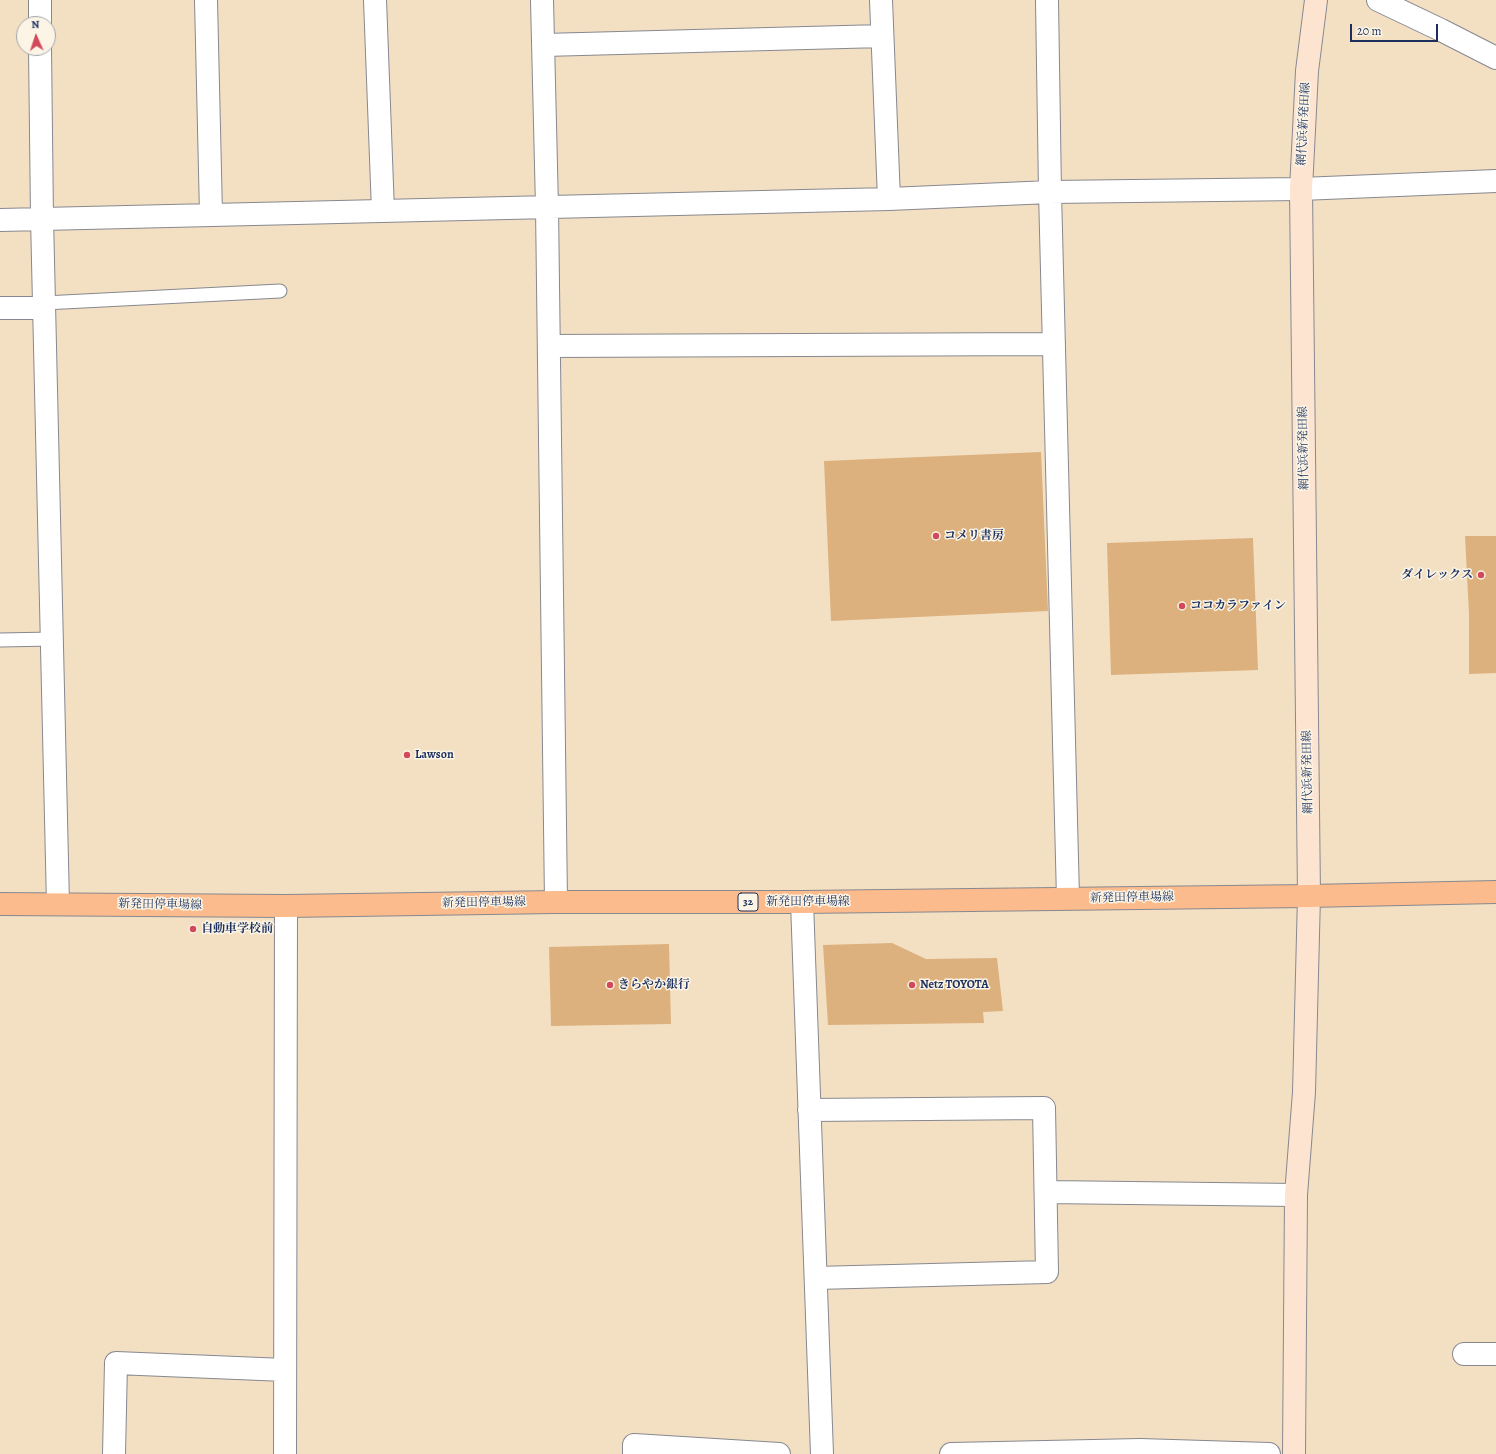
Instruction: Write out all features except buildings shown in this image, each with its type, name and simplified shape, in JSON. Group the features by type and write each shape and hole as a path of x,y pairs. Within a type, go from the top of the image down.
{"main road":[{"name":"網代浜新発田線","path":"1294,1454 1296,1195 1304,1092 1309,896 1301,189 1307,71 1316,0"},
{"name":"新発田停車場線","path":"0,904 286,906 556,902 802,902 1309,896 1496,892"}],"street":[{"path":"40,0 40,16"},
{"path":"206,0 211,214"},
{"path":"375,0 382,211"},
{"path":"542,0 548,207 556,902"},
{"path":"881,0 888,199"},
{"path":"1047,0 1050,192 1068,898"},
{"path":"1378,0 1496,58"},
{"path":"544,45 882,36"},
{"path":"40,56 42,218 58,904"},
{"path":"0,220 888,199 1050,192 1301,189 1496,181"},
{"path":"0,308 44,305"},
{"path":"549,346 1054,344"},
{"path":"802,902 822,1454"},
{"path":"285,1454 286,906"},
{"path":"809,1110 1044,1108 1047,1272 816,1278"},
{"path":"1046,1192 1296,1195"},
{"path":"1464,1354 1496,1354"},
{"path":"114,1454 116,1362 285,1370"},
{"path":"634,1454 634,1446 779,1454"},
{"path":"952,1454 1140,1452 1269,1454"}],"lane":[{"path":"44,305 280,291"},
{"path":"0,640 52,639"}],"place":[{"name":"コメリ書房","path":"936,536"},
{"name":"ダイレックス","path":"1481,575"},
{"name":"ココカラファイン","path":"1182,606"},
{"name":"Lawson","path":"407,755"},
{"name":"自動車学校前","path":"193,929"},
{"name":"きらやか銀行","path":"610,985"},
{"name":"Netz TOYOTA","path":"912,985"}]}
